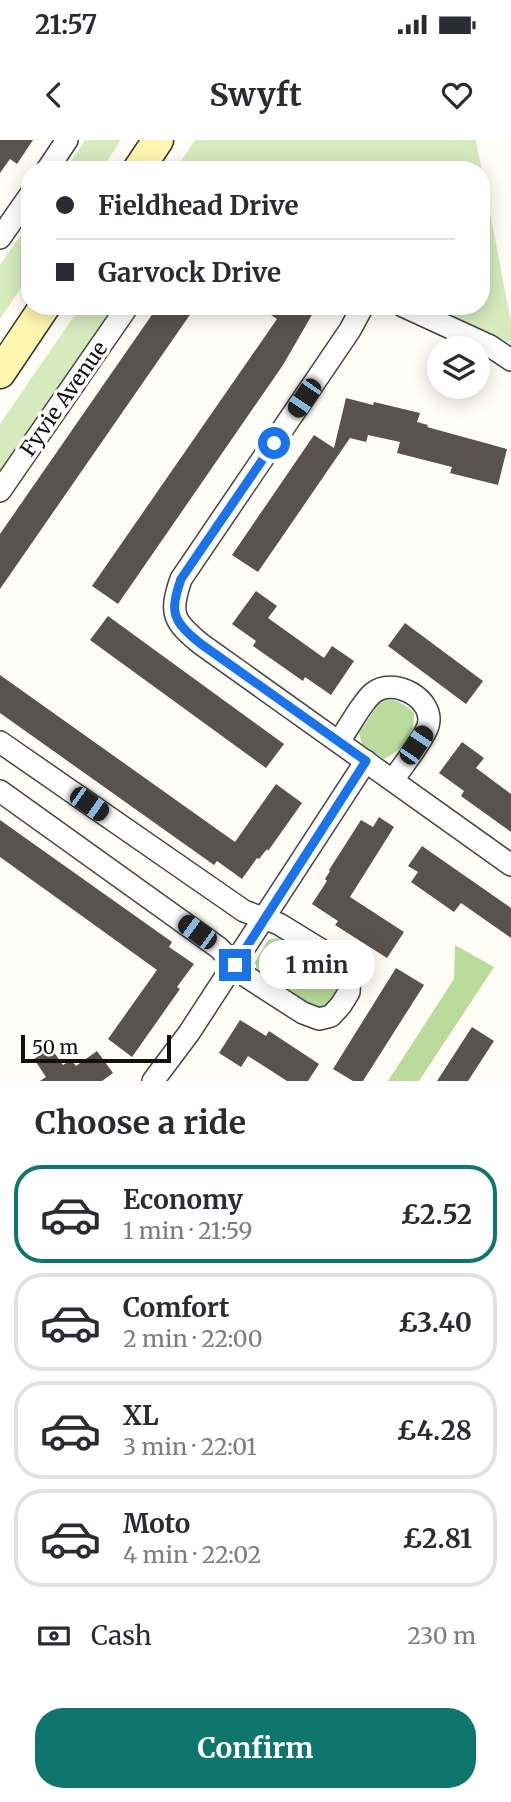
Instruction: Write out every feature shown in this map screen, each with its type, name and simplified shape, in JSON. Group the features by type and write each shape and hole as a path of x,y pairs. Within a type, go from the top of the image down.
{"main road":[{"path":"144,161 158,140"},
{"path":"0,373 39,315"}],"street":[{"path":"53,161 67,140"},
{"path":"0,238 21,208"},
{"name":"Fyvie Avenue","path":"0,491 122,315"},
{"path":"358,315 181,579 174,602 175,613 181,628 201,644 511,865"},
{"path":"423,315 490,346 511,360"},
{"path":"340,741 372,693 384,686 398,688 414,695 423,703 428,715 428,727 393,780"},
{"path":"0,743 244,911 279,924 344,964 350,976 349,992 331,1016 319,1019 303,1013 247,977 219,948 0,791"},
{"path":"153,1081 235,965 366,761"}],"green space":[{"path":"85,140 121,140 107,161 71,161"},
{"path":"195,140 476,140 480,161 181,161"},
{"path":"490,213 511,322 511,344 451,315 490,315"},
{"path":"21,235 21,288 0,319 0,265"},
{"path":"75,315 112,315 0,476 0,424"},
{"path":"382,699 400,702 414,713 410,734 397,751 384,759 362,744 359,733"},
{"path":"278,938 337,978 344,989 331,1008 318,1011 258,974 255,962 268,940"},
{"path":"455,945 494,967 419,1081 388,1081 454,979"}],"building":[{"path":"0,140 33,140 17,164 10,159 0,173"},
{"path":"152,315 190,315 0,589 0,534"},
{"path":"271,315 312,315 283,365 118,604 92,586 277,319"},
{"path":"346,398 420,413 417,422 428,425 427,427 507,449 498,485 450,473 452,467 397,453 400,442 368,435 366,442 350,438 258,572 232,555 314,435 334,448"},
{"path":"256,591 277,606 268,618 324,658 332,646 354,661 331,695 305,677 303,681 253,646 256,641 232,624"},
{"path":"108,616 284,744 266,768 90,640"},
{"path":"405,623 483,681 466,704 388,646"},
{"path":"0,675 235,842 276,784 302,803 268,851 267,849 257,858 242,879 217,861 214,865 0,713"},
{"path":"462,742 484,758 476,768 511,794 511,832 461,796 464,791 439,773"},
{"path":"379,817 394,827 350,897 404,932 387,958 335,925 338,921 312,904 327,881 325,879 329,870 361,820 373,827"},
{"path":"0,820 172,942 169,947 194,964 177,987 180,989 132,1057 108,1039 157,970 0,857"},
{"path":"422,846 511,908 511,938 461,903 454,912 411,882 418,872 408,866"},
{"path":"396,968 424,985 363,1081 353,1081 333,1069"},
{"path":"240,1020 266,1036 269,1031 319,1064 308,1081 287,1081 248,1056 241,1067 219,1053"},
{"path":"472,1027 494,1041 468,1081 437,1081"},
{"path":"51,1048 63,1065 71,1060 76,1066 97,1051 113,1073 102,1081 40,1081 46,1077 34,1059"}],"route":[{"path":"235,965 366,761 201,644 181,628 175,613 174,602 181,579 274,443"}]}
